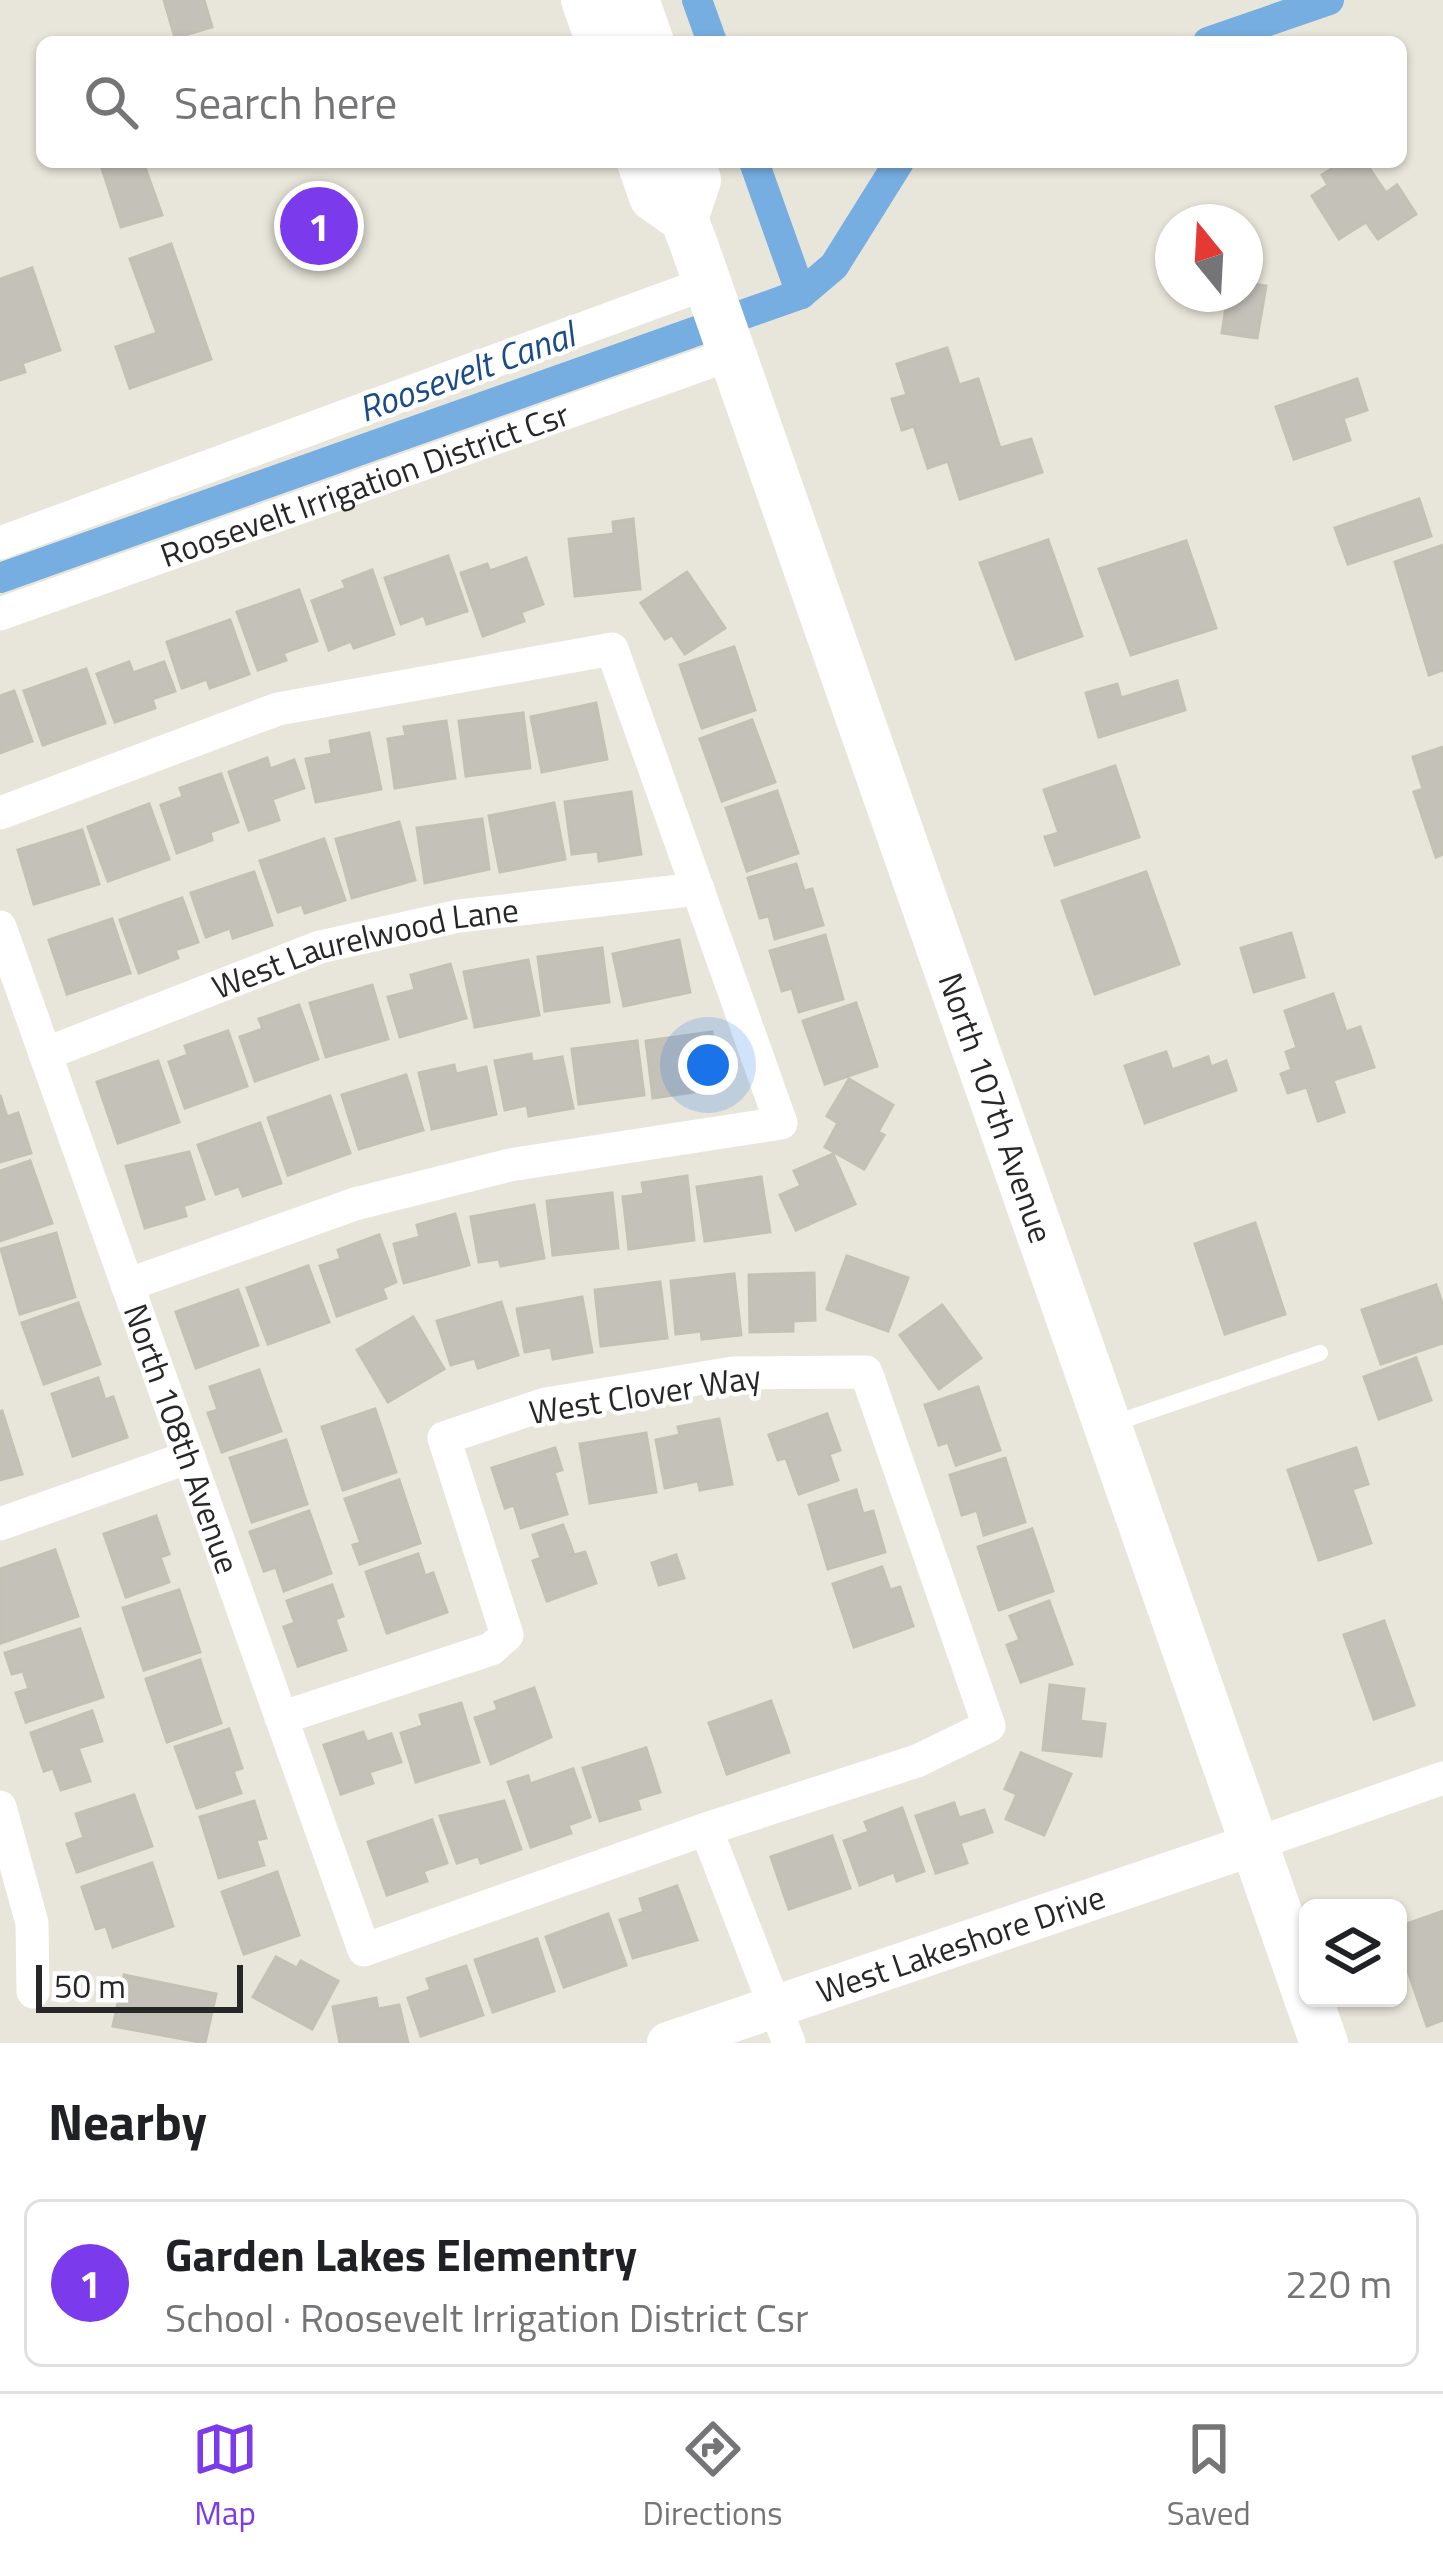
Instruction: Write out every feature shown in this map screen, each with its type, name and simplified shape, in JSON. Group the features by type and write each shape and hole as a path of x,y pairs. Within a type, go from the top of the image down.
{"main road":[{"path":"585,0 598,36"},
{"path":"635,0 648,36"},
{"name":"North 107th Avenue","path":"643,168 653,197 684,219 1299,1972"},
{"name":"North 107th Avenue","path":"684,219 697,179 693,168"},
{"name":"North 107th Avenue","path":"1311,2007 1324,2043"}],"street":[{"name":"Roosevelt Irrigation District Csr","path":"0,543 708,287"},
{"name":"Roosevelt Irrigation District Csr","path":"0,614 732,354"},
{"path":"0,813 278,709 612,650 781,1123 466,1176 355,1204 128,1285"},
{"name":"West Laurelwood Lane","path":"45,1054 320,947 459,916 698,889"},
{"name":"North 108th Avenue","path":"0,927 364,1950 706,1829"},
{"name":"West Clover Way","path":"281,1718 491,1649 507,1636 443,1438 546,1404 733,1373 866,1372 988,1726 917,1761 706,1829"},
{"path":"0,1524 189,1457"},
{"path":"1255,1844 1443,1778"},
{"path":"0,1807 32,1923 33,1992"},
{"path":"706,1829 782,2024"},
{"name":"West Lakeshore Drive","path":"668,2043 782,2024 1255,1844"},
{"path":"0,1947 32,1923"}],"lane":[{"path":"1108,1425 1320,1353"}],"building":[{"path":"164,0 204,0 212,27 174,36"},
{"path":"102,168 145,168 162,215 121,227"},
{"path":"1333,168 1369,168 1386,193 1397,185 1416,214 1378,239 1366,222 1339,239 1312,196 1328,185 1322,175"},
{"path":"171,244 211,359 130,388 116,347 157,333 130,259"},
{"path":"32,268 60,350 22,363 25,372 0,380 0,279"},
{"path":"1225,312 1262,312 1257,338 1222,333"},
{"path":"947,348 959,385 978,379 1000,448 1031,439 1042,472 960,499 948,461 928,468 914,426 902,430 892,399 907,395 897,364"},
{"path":"1357,379 1367,410 1343,418 1350,440 1294,459 1276,407"},
{"path":"1419,499 1431,536 1348,564 1335,528"},
{"path":"633,519 640,589 575,596 569,539 614,534 613,522"},
{"path":"1048,540 1082,636 1016,659 980,563"},
{"path":"1186,541 1216,628 1131,655 1099,569"},
{"path":"1443,545 1443,670 1429,675 1395,562"},
{"path":"448,556 467,611 427,624 424,615 401,624 385,578"},
{"path":"526,558 543,604 521,612 524,621 483,636 461,573 487,564 490,571"},
{"path":"372,570 394,634 354,648 351,641 329,650 312,601 346,588 343,581"},
{"path":"687,572 725,628 685,654 672,635 665,639 641,603"},
{"path":"299,590 317,641 283,653 286,660 258,670 237,612"},
{"path":"230,620 249,674 210,688 207,679 182,688 167,642"},
{"path":"734,647 755,710 702,728 680,665"},
{"path":"129,662 133,673 164,662 175,691 152,699 155,708 115,722 97,674"},
{"path":"86,669 105,723 43,745 24,691"},
{"path":"1177,681 1185,710 1099,737 1086,693 1117,684 1121,698"},
{"path":"14,691 32,741 0,753 0,696"},
{"path":"596,703 607,759 542,772 531,717"},
{"path":"523,713 530,768 466,776 459,721"},
{"path":"752,720 775,782 722,801 700,739"},
{"path":"446,721 455,778 395,788 388,739 406,736 404,727"},
{"path":"369,733 381,789 316,802 306,759 332,754 330,741"},
{"path":"1443,747 1443,854 1436,857 1414,792 1423,789 1413,757"},
{"path":"267,758 270,769 294,760 304,788 272,799 279,820 249,830 229,772"},
{"path":"1115,766 1139,837 1055,865 1045,837 1059,833 1044,790"},
{"path":"221,774 238,822 210,832 212,840 177,853 161,805 183,797 180,788"},
{"path":"777,791 798,853 747,871 726,808"},
{"path":"631,792 641,854 599,861 598,851 572,854 565,802"},
{"path":"554,803 565,859 500,872 489,816"},
{"path":"149,804 169,859 108,881 88,827"},
{"path":"482,819 489,869 425,883 417,828"},
{"path":"399,822 415,880 352,898 336,839"},
{"path":"82,830 99,884 34,904 18,850"},
{"path":"324,839 345,900 305,913 302,904 278,912 260,861"},
{"path":"796,864 804,891 812,889 823,925 775,939 769,916 760,918 748,878"},
{"path":"254,872 272,925 233,938 230,928 206,937 191,893"},
{"path":"1146,872 1179,964 1095,994 1062,901"},
{"path":"182,898 198,942 175,950 178,958 139,973 120,920"},
{"path":"112,919 130,973 67,994 49,940"},
{"path":"1291,933 1304,977 1254,992 1241,948"},
{"path":"825,935 843,999 799,1012 792,988 782,991 770,951"},
{"path":"679,940 690,992 624,1006 613,954"},
{"path":"602,948 609,1002 545,1011 538,957"},
{"path":"528,960 539,1015 475,1027 464,972"},
{"path":"450,964 466,1018 400,1037 388,997 415,990 411,975"},
{"path":"372,985 388,1039 326,1057 310,1003"},
{"path":"1333,994 1346,1032 1360,1027 1374,1067 1333,1080 1344,1112 1318,1121 1307,1087 1288,1093 1281,1074 1292,1070 1286,1052 1297,1048 1285,1011"},
{"path":"856,1003 877,1066 825,1084 803,1021"},
{"path":"299,1005 318,1059 255,1081 240,1037 263,1029 259,1019"},
{"path":"228,1031 247,1086 185,1108 169,1062 188,1055 185,1046"},
{"path":"712,1032 718,1080 693,1083 694,1092 653,1098 646,1041"},
{"path":"637,1041 644,1095 579,1104 572,1049"},
{"path":"1166,1052 1172,1070 1208,1057 1211,1067 1226,1061 1236,1090 1145,1123 1125,1066"},
{"path":"531,1054 532,1062 562,1057 573,1108 529,1116 527,1105 505,1110 495,1061"},
{"path":"158,1061 179,1122 118,1143 97,1082"},
{"path":"454,1065 456,1074 486,1067 496,1114 432,1129 419,1073"},
{"path":"406,1075 423,1130 359,1149 342,1095"},
{"path":"849,1079 893,1105 878,1132 884,1135 864,1169 825,1147 838,1123 827,1116"},
{"path":"0,1095 7,1117 18,1113 31,1153 0,1162"},
{"path":"330,1096 350,1153 288,1175 268,1118"},
{"path":"260,1123 281,1183 243,1196 239,1186 216,1194 198,1145"},
{"path":"189,1152 204,1199 183,1206 186,1216 145,1228 126,1166"},
{"path":"833,1154 855,1204 796,1230 780,1195 801,1186 794,1171"},
{"path":"30,1161 52,1223 0,1241 0,1171"},
{"path":"687,1176 694,1240 629,1249 623,1197 644,1194 642,1183"},
{"path":"761,1177 770,1232 705,1241 697,1187"},
{"path":"612,1193 618,1248 553,1255 547,1201"},
{"path":"534,1205 544,1258 501,1266 499,1259 479,1262 471,1217"},
{"path":"455,1214 469,1265 404,1283 394,1244 420,1237 417,1225"},
{"path":"1255,1223 1285,1314 1225,1334 1195,1244"},
{"path":"56,1233 75,1297 20,1314 1,1249"},
{"path":"379,1235 396,1282 382,1288 386,1298 337,1316 320,1266 341,1259 338,1250"},
{"path":"847,1256 908,1278 888,1331 827,1309"},
{"path":"308,1266 329,1322 268,1344 247,1288"},
{"path":"814,1273 815,1320 793,1321 793,1331 750,1332 749,1275"},
{"path":"734,1274 741,1335 702,1339 701,1331 676,1334 671,1281"},
{"path":"660,1282 667,1338 601,1346 595,1290"},
{"path":"1436,1285 1443,1306 1443,1343 1381,1364 1362,1310"},
{"path":"238,1290 258,1345 196,1368 176,1312"},
{"path":"582,1297 592,1352 553,1359 551,1347 525,1352 517,1309"},
{"path":"501,1302 518,1355 478,1368 475,1358 451,1365 437,1321"},
{"path":"78,1303 100,1364 44,1384 22,1323"},
{"path":"942,1305 981,1358 939,1389 900,1335"},
{"path":"413,1317 444,1369 388,1402 357,1350"},
{"path":"1416,1358 1431,1400 1379,1419 1364,1377"},
{"path":"259,1370 281,1431 222,1452 208,1413 218,1410 210,1387"},
{"path":"98,1378 105,1400 113,1397 127,1437 73,1456 52,1394"},
{"path":"978,1387 1000,1450 956,1465 948,1442 939,1445 925,1405"},
{"path":"375,1409 396,1472 343,1490 322,1427"},
{"path":"0,1412 22,1474 0,1480"},
{"path":"827,1414 840,1450 829,1454 838,1480 799,1494 786,1458 778,1460 769,1435"},
{"path":"719,1419 732,1484 700,1490 698,1481 665,1488 656,1440 680,1435 678,1427"},
{"path":"646,1433 656,1492 590,1503 580,1444"},
{"path":"286,1440 307,1504 252,1522 230,1458"},
{"path":"555,1448 562,1470 554,1472 567,1514 521,1528 514,1505 505,1508 492,1468"},
{"path":"1356,1448 1368,1484 1352,1489 1371,1543 1319,1560 1288,1470"},
{"path":"1005,1458 1025,1522 984,1535 977,1510 962,1515 950,1475"},
{"path":"399,1480 420,1543 360,1564 353,1545 361,1543 345,1499"},
{"path":"856,1490 863,1514 873,1511 885,1552 828,1569 809,1505"},
{"path":"309,1511 331,1573 284,1591 276,1567 264,1571 250,1532"},
{"path":"156,1516 169,1554 160,1557 169,1582 126,1597 104,1534"},
{"path":"563,1525 574,1555 585,1552 596,1583 547,1601 533,1561 541,1558 533,1535"},
{"path":"1032,1529 1053,1591 999,1610 978,1547"},
{"path":"55,1550 78,1616 1,1643 0,1569"},
{"path":"418,1554 425,1576 433,1573 447,1612 387,1633 366,1572"},
{"path":"676,1555 684,1578 659,1585 652,1563"},
{"path":"882,1567 890,1590 900,1587 913,1626 854,1647 833,1584"},
{"path":"332,1585 343,1616 335,1619 346,1650 298,1666 284,1627 295,1623 287,1601"},
{"path":"179,1590 200,1652 144,1670 123,1608"},
{"path":"1049,1601 1072,1664 1021,1682 1007,1645 1020,1640 1010,1616"},
{"path":"1384,1621 1414,1705 1374,1719 1344,1635"},
{"path":"80,1629 103,1697 26,1722 16,1693 29,1689 23,1671 12,1674 5,1653"},
{"path":"200,1660 221,1723 167,1742 146,1679"},
{"path":"1050,1685 1084,1689 1080,1721 1105,1724 1101,1756 1043,1750"},
{"path":"534,1688 551,1737 491,1764 475,1718 498,1710 495,1702"},
{"path":"771,1701 789,1752 727,1774 709,1723"},
{"path":"461,1703 479,1762 416,1782 401,1733 423,1726 420,1715"},
{"path":"92,1711 102,1741 78,1748 90,1781 61,1790 53,1768 44,1771 31,1733"},
{"path":"229,1729 242,1768 233,1771 241,1793 197,1808 175,1747"},
{"path":"363,1732 367,1742 391,1734 401,1762 369,1772 373,1783 341,1794 324,1745"},
{"path":"646,1748 660,1792 637,1799 640,1809 600,1821 583,1768"},
{"path":"1021,1753 1071,1774 1044,1835 1006,1819 1017,1794 1005,1789"},
{"path":"573,1769 590,1817 568,1825 571,1833 531,1847 508,1782 528,1776 530,1784"},
{"path":"134,1795 152,1846 77,1872 67,1844 84,1838 76,1814"},
{"path":"254,1801 266,1838 256,1840 264,1865 219,1878 200,1817"},
{"path":"504,1801 521,1849 481,1863 478,1856 457,1863 440,1816"},
{"path":"954,1803 959,1818 984,1810 992,1832 960,1843 967,1863 936,1873 916,1816"},
{"path":"902,1808 924,1871 897,1881 894,1872 860,1885 844,1841 869,1832 865,1822"},
{"path":"432,1820 447,1863 423,1871 427,1881 387,1895 368,1842"},
{"path":"832,1836 850,1888 789,1909 771,1857"},
{"path":"152,1863 173,1926 113,1947 106,1926 96,1929 82,1887"},
{"path":"277,1872 299,1935 244,1954 222,1892"},
{"path":"677,1886 697,1940 633,1958 620,1920 644,1912 640,1899"},
{"path":"1443,1911 1443,2020 1427,2026 1407,1968 1407,1924"},
{"path":"608,1914 626,1965 564,1987 546,1937"},
{"path":"537,1939 554,1991 493,2012 475,1960"},
{"path":"276,1957 297,1968 301,1961 338,1981 312,2029 253,1997"},
{"path":"466,1966 483,2015 421,2036 408,1998 431,1990 427,1979"},
{"path":"124,1975 216,1994 205,2043 113,2026"},
{"path":"376,1998 378,2009 399,2005 408,2043 340,2043 333,2007"}],"waterway":[{"path":"697,0 710,36"},
{"name":"Roosevelt Canal","path":"1225,36 1329,0"},
{"path":"756,168 801,294"},
{"name":"Roosevelt Canal","path":"0,578 801,294 834,266 895,168"}],"place":[{"name":"Garden Lakes Elementry","path":"319,226"}]}
